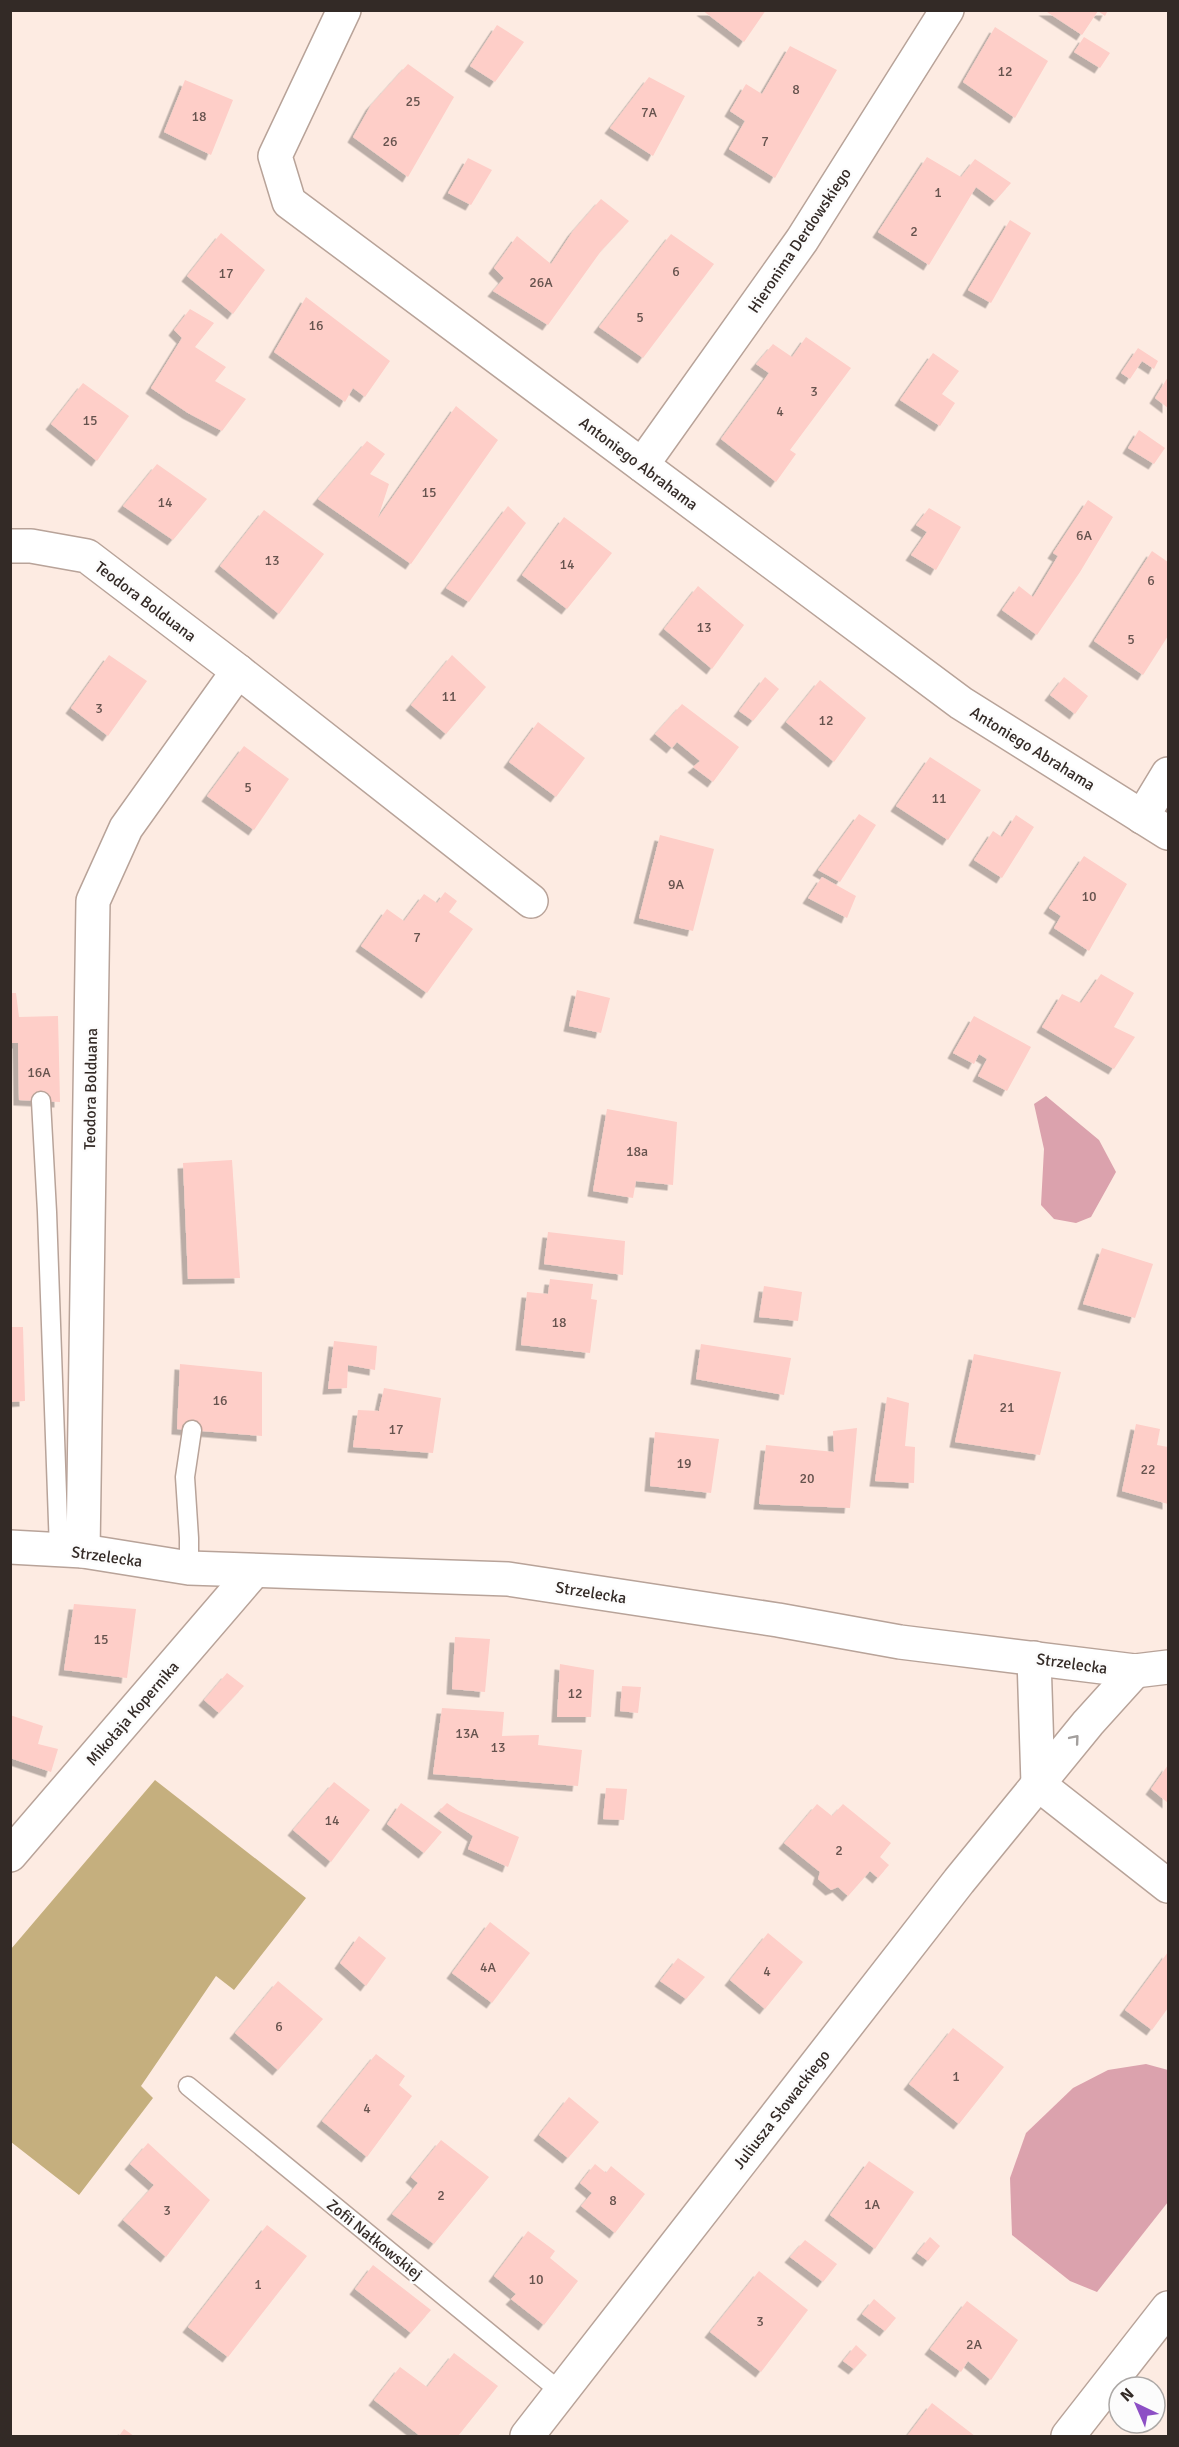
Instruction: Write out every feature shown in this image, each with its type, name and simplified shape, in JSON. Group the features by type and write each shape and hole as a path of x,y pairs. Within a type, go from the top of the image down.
{"street":[{"name":"Antoniego Abrahama","path":"344,10 275,156 289,202 961,704 1155,825"},
{"name":"Hieronima Derdowskiego","path":"642,465 802,240 947,10"},
{"name":"Teodora Bolduana","path":"10,546 31,546 87,556 238,671 531,901"},
{"name":"Teodora Bolduana","path":"71,1550 93,901 126,828 238,671"},
{"path":"1155,825 1168,774"},
{"name":"Strzelecka","path":"10,1547 71,1550 189,1568 508,1579 778,1620 900,1642 1135,1671 1168,1667"},
{"name":"Mikołaja Kopernika","path":"10,1856 254,1571"},
{"path":"1034,1658 1038,1784 1168,1886"},
{"name":"Juliusza Słowackiego","path":"526,2436 959,1881 1135,1671"},
{"path":"1068,2436 1168,2308"}],"lane":[{"path":"41,1101 71,1550"},
{"path":"189,1568 185,1477 192,1430"},
{"name":"Zofii Nałkowskiej","path":"188,2086 561,2392"}],"shaded area":[{"path":"1046,1096 1099,1140 1116,1172 1091,1217 1076,1223 1054,1219 1041,1205 1044,1149 1034,1104"},
{"path":"155,1780 306,1898 234,1990 216,1976 141,2086 153,2098 79,2195 11,2142 11,1949"},
{"path":"1146,2064 1168,2070 1168,2202 1097,2292 1070,2281 1012,2235 1010,2178 1026,2133 1073,2088 1108,2070"}],"building":[{"path":"702,10 766,10 744,42"},
{"path":"1044,10 1108,10 1105,16 1098,11 1082,35"},
{"path":"497,25 524,42 495,82 470,66"},
{"path":"995,27 1048,61 1015,118 963,82"},
{"path":"1084,37 1110,53 1100,68 1074,52"},
{"path":"790,46 837,70 775,178 729,149 745,121 730,111 746,84 762,94"},
{"path":"408,64 454,97 408,177 353,137 371,105"},
{"path":"649,77 685,96 653,156 610,128"},
{"path":"185,80 233,100 211,155 164,132"},
{"path":"927,157 961,177 975,159 1011,183 995,201 976,187 929,265 878,232"},
{"path":"468,158 492,170 471,205 448,193"},
{"path":"601,199 629,221 601,251 548,325 493,291 504,278 494,268 517,236 551,264 573,231"},
{"path":"1010,220 1031,233 991,303 968,290"},
{"path":"221,233 265,270 233,314 187,276"},
{"path":"671,234 714,264 643,358 599,327"},
{"path":"306,297 390,361 365,397 353,388 345,402 274,352"},
{"path":"190,309 214,323 195,347 226,367 215,381 246,399 222,431 188,413 151,388 182,338 174,330"},
{"path":"806,337 851,368 790,450 796,454 776,482 721,439 769,373 756,364 773,344 792,357"},
{"path":"1138,348 1158,361 1154,369 1142,361 1130,379 1121,373"},
{"path":"933,353 959,371 942,394 955,403 940,426 900,400"},
{"path":"1168,377 1168,408 1155,398"},
{"path":"83,383 129,416 97,461 51,424"},
{"path":"456,406 498,440 411,564 318,499 367,441 385,454 370,474 389,484 378,518"},
{"path":"1139,430 1165,448 1154,464 1128,448"},
{"path":"157,464 207,499 173,540 123,506"},
{"path":"1088,500 1113,517 1080,572 1037,635 1002,610 1019,586 1033,597 1058,556 1053,553"},
{"path":"508,506 526,523 469,602 446,588"},
{"path":"929,508 961,527 936,570 911,555 927,532 916,525"},
{"path":"264,510 324,554 279,614 220,566"},
{"path":"564,517 612,553 567,609 522,575"},
{"path":"1152,551 1168,562 1168,636 1143,675 1094,641"},
{"path":"698,586 744,625 712,669 664,629"},
{"path":"109,655 147,681 108,736 71,708"},
{"path":"452,655 486,687 446,734 411,705"},
{"path":"765,677 779,689 753,721 739,711"},
{"path":"1064,677 1088,696 1075,714 1050,695"},
{"path":"820,680 866,718 834,762 786,722"},
{"path":"682,704 739,747 713,782 693,767 700,761 677,742 672,748 655,734"},
{"path":"538,722 585,758 556,797 509,762"},
{"path":"244,746 289,779 254,830 207,796"},
{"path":"930,757 981,790 948,840 896,806"},
{"path":"859,814 876,825 840,882 818,870"},
{"path":"1016,815 1034,827 1002,878 974,860 993,831 1002,837"},
{"path":"660,835 714,849 693,931 639,918"},
{"path":"1084,856 1127,884 1089,951 1054,928 1061,916 1049,908"},
{"path":"822,877 856,896 847,918 808,898"},
{"path":"445,892 457,901 449,912 473,929 427,993 361,946 387,909 404,921 424,894 437,903"},
{"path":"1101,974 1134,993 1114,1027 1135,1037 1114,1069 1042,1027 1062,994 1081,1003"},
{"path":"577,990 610,998 601,1033 569,1026"},
{"path":"10,993 16,993 19,1017 58,1016 60,1102 19,1100 18,1043 10,1043"},
{"path":"974,1016 1031,1047 1007,1091 978,1076 987,1059 979,1054 974,1064 953,1053"},
{"path":"607,1109 677,1122 673,1185 636,1181 633,1198 593,1191"},
{"path":"232,1160 240,1278 188,1279 183,1163"},
{"path":"548,1232 625,1241 623,1275 544,1264"},
{"path":"1102,1248 1153,1264 1135,1318 1083,1304"},
{"path":"550,1279 593,1284 591,1299 597,1300 590,1353 521,1345 527,1292 548,1294"},
{"path":"764,1286 802,1292 798,1321 759,1317"},
{"path":"10,1327 23,1327 25,1401 10,1402"},
{"path":"334,1341 377,1346 375,1370 348,1365 347,1388 328,1389"},
{"path":"701,1344 791,1358 784,1395 696,1379"},
{"path":"974,1354 1061,1372 1040,1455 955,1442"},
{"path":"180,1364 262,1372 262,1436 177,1429"},
{"path":"384,1388 441,1398 433,1453 353,1447 358,1410 379,1411"},
{"path":"887,1397 909,1403 905,1446 915,1447 914,1483 875,1481"},
{"path":"1136,1424 1160,1429 1157,1445 1168,1447 1168,1504 1122,1491"},
{"path":"857,1428 850,1508 759,1504 766,1445 834,1452 833,1431"},
{"path":"655,1432 719,1439 711,1493 650,1486"},
{"path":"74,1604 136,1609 127,1678 64,1670"},
{"path":"455,1637 490,1639 485,1692 452,1689"},
{"path":"560,1664 594,1670 591,1717 557,1717"},
{"path":"227,1673 244,1686 219,1713 204,1700"},
{"path":"622,1686 641,1687 638,1713 620,1711"},
{"path":"442,1708 504,1712 502,1736 539,1735 538,1745 582,1750 578,1786 433,1774"},
{"path":"10,1715 43,1726 38,1744 58,1749 51,1772 10,1758"},
{"path":"1168,1765 1168,1803 1151,1789"},
{"path":"334,1782 370,1810 331,1862 293,1830"},
{"path":"606,1788 627,1789 624,1820 603,1819"},
{"path":"401,1803 442,1832 424,1853 387,1824"},
{"path":"447,1803 459,1811 519,1837 508,1867 468,1849 473,1836 439,1811"},
{"path":"817,1804 832,1816 843,1804 891,1843 880,1857 889,1865 878,1878 870,1871 848,1896 838,1887 831,1890 818,1879 820,1872 784,1843"},
{"path":"490,1922 530,1953 492,2003 452,1973"},
{"path":"768,1933 803,1962 765,2009 730,1980"},
{"path":"359,1936 386,1958 366,1986 340,1963"},
{"path":"1168,1952 1168,2008 1152,2030 1125,2010"},
{"path":"678,1958 705,1977 686,1999 660,1981"},
{"path":"278,1981 323,2019 278,2070 235,2033"},
{"path":"953,2028 1004,2067 959,2124 909,2084"},
{"path":"376,2054 405,2076 399,2085 412,2096 367,2157 322,2121"},
{"path":"569,2097 599,2122 568,2158 539,2135"},
{"path":"441,2140 489,2177 434,2244 392,2214 418,2183 411,2177"},
{"path":"148,2143 210,2200 166,2257 123,2220 154,2185 130,2164"},
{"path":"869,2161 914,2192 875,2249 830,2215"},
{"path":"595,2164 606,2173 611,2166 645,2194 615,2233 581,2206 592,2193 580,2183"},
{"path":"267,2225 307,2256 228,2357 188,2327"},
{"path":"528,2231 555,2251 550,2258 578,2281 544,2325 511,2299 516,2294 494,2276"},
{"path":"930,2237 940,2246 928,2261 917,2253"},
{"path":"805,2240 837,2264 823,2282 790,2257"},
{"path":"373,2265 431,2310 411,2333 355,2289"},
{"path":"759,2271 808,2310 761,2372 710,2332"},
{"path":"874,2299 896,2318 885,2331 862,2314"},
{"path":"967,2301 1018,2340 991,2380 968,2361 961,2372 930,2349"},
{"path":"856,2345 867,2355 854,2369 843,2361"},
{"path":"454,2353 498,2386 458,2436 420,2436 374,2400 400,2367 427,2387"},
{"path":"932,2403 975,2436 907,2436"},
{"path":"124,2429 134,2436 119,2436"}]}
